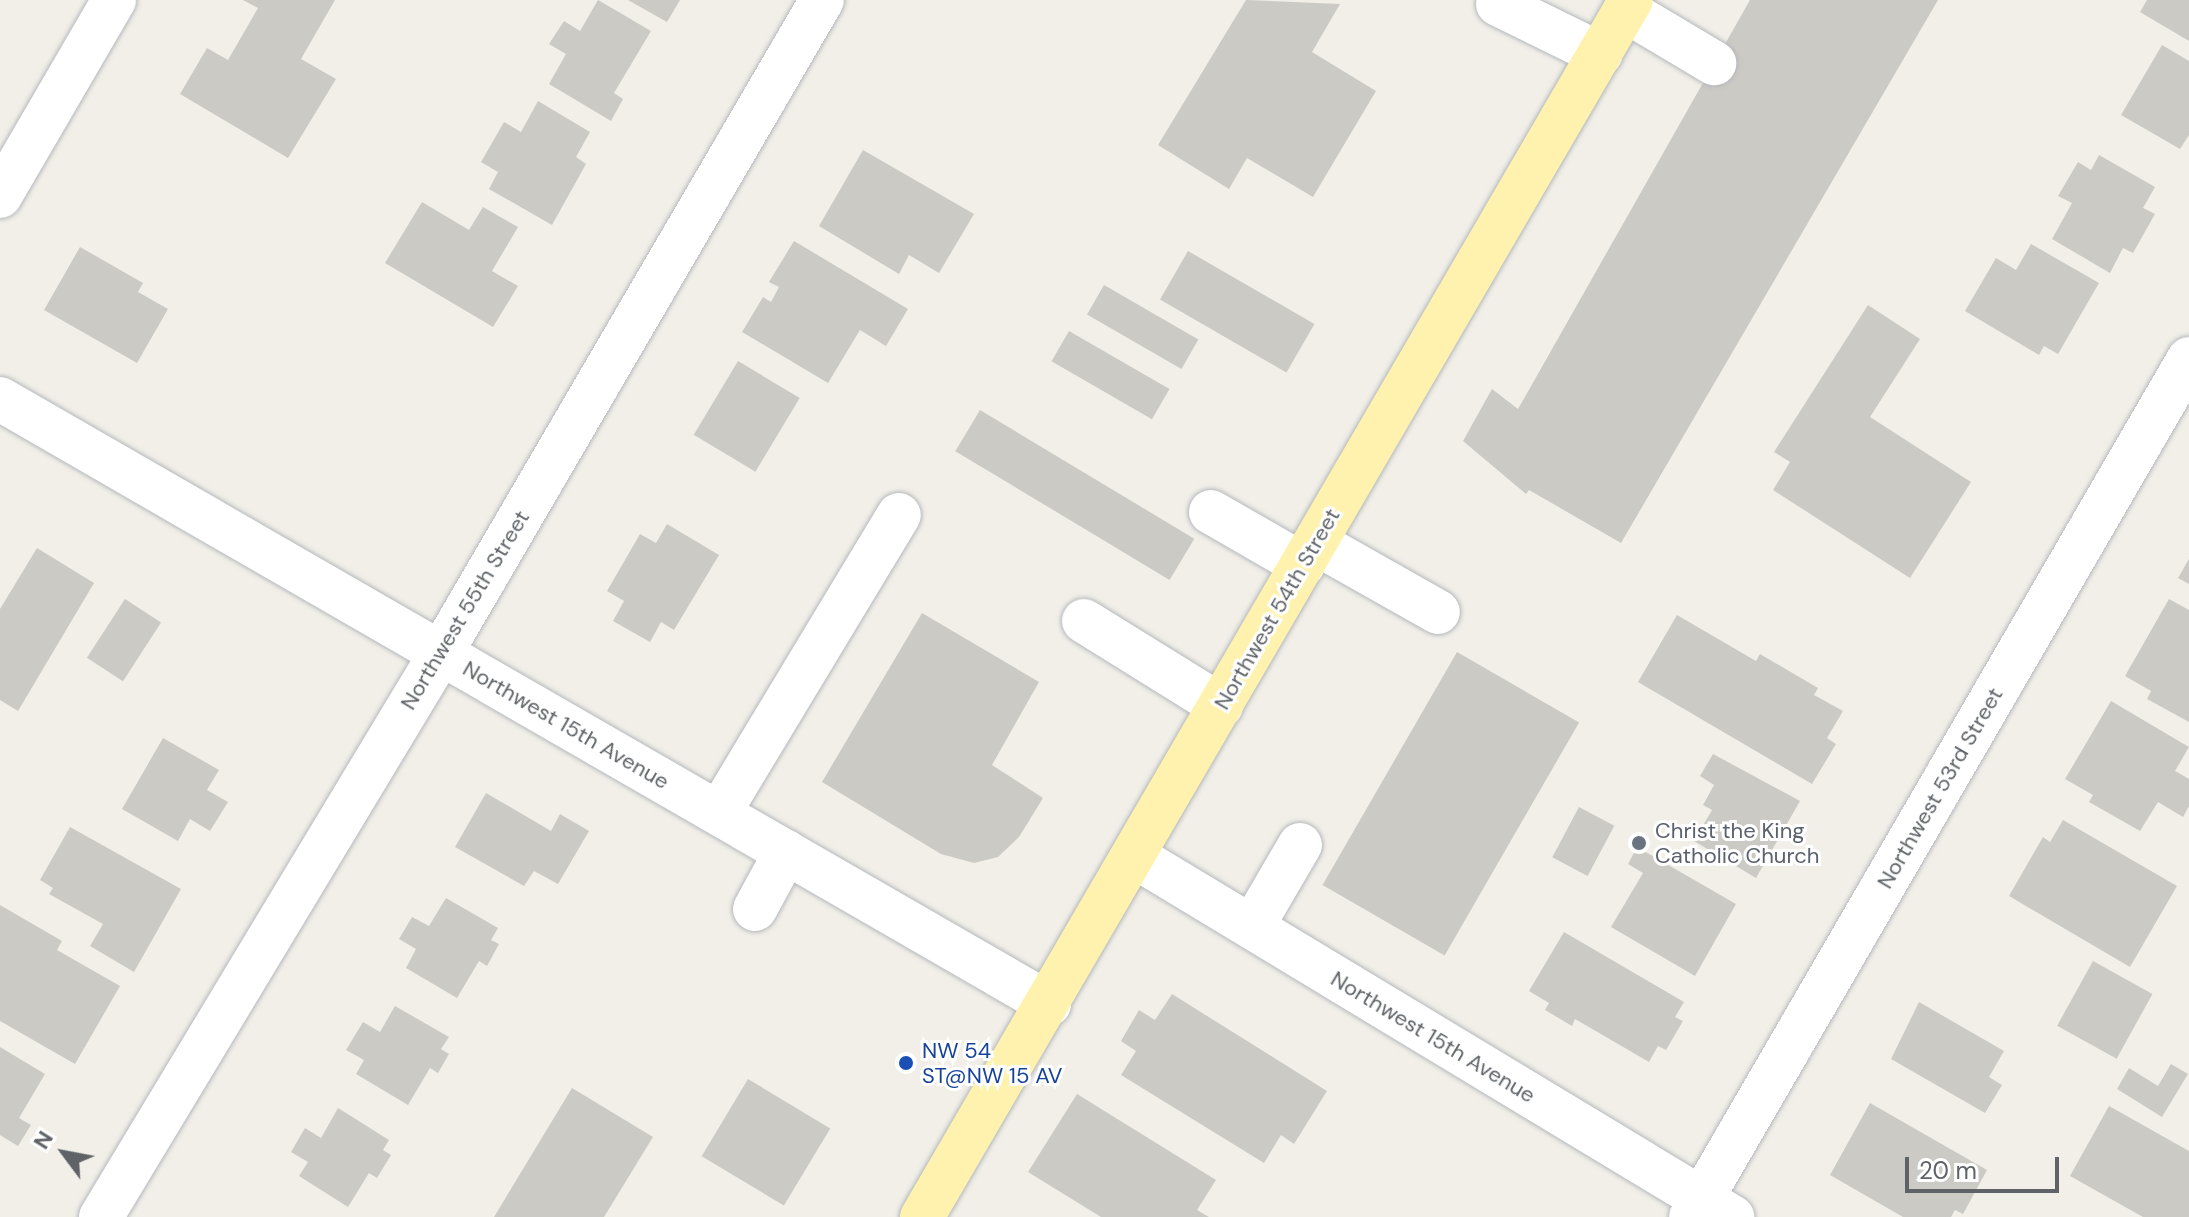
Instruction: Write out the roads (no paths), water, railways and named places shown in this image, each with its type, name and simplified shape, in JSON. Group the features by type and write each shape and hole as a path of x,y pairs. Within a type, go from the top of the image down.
{"main road":[{"name":"Northwest 54th Street","path":"922,1217 1049,1004 1628,5"}],"street":[{"path":"0,196 114,0"},
{"name":"Northwest 55th Street","path":"101,1217 441,653 822,0"},
{"path":"1498,4 1600,54"},
{"path":"1628,5 1714,63"},
{"name":"Northwest 53rd Street","path":"1708,1211 2189,359"},
{"name":"Northwest 15th Avenue","path":"0,399 1049,1004"},
{"path":"1211,512 1438,612"},
{"path":"719,813 899,515"},
{"path":"1084,621 1221,706"},
{"path":"1252,927 1300,845"},
{"path":"755,909 786,852"},
{"name":"Northwest 15th Avenue","path":"1134,856 1708,1211"}],"place":[{"name":"Christ the King Catholic Church","path":"1639,843"},
{"name":"NW 54 ST@NW 15 AV","path":"906,1063"}]}
